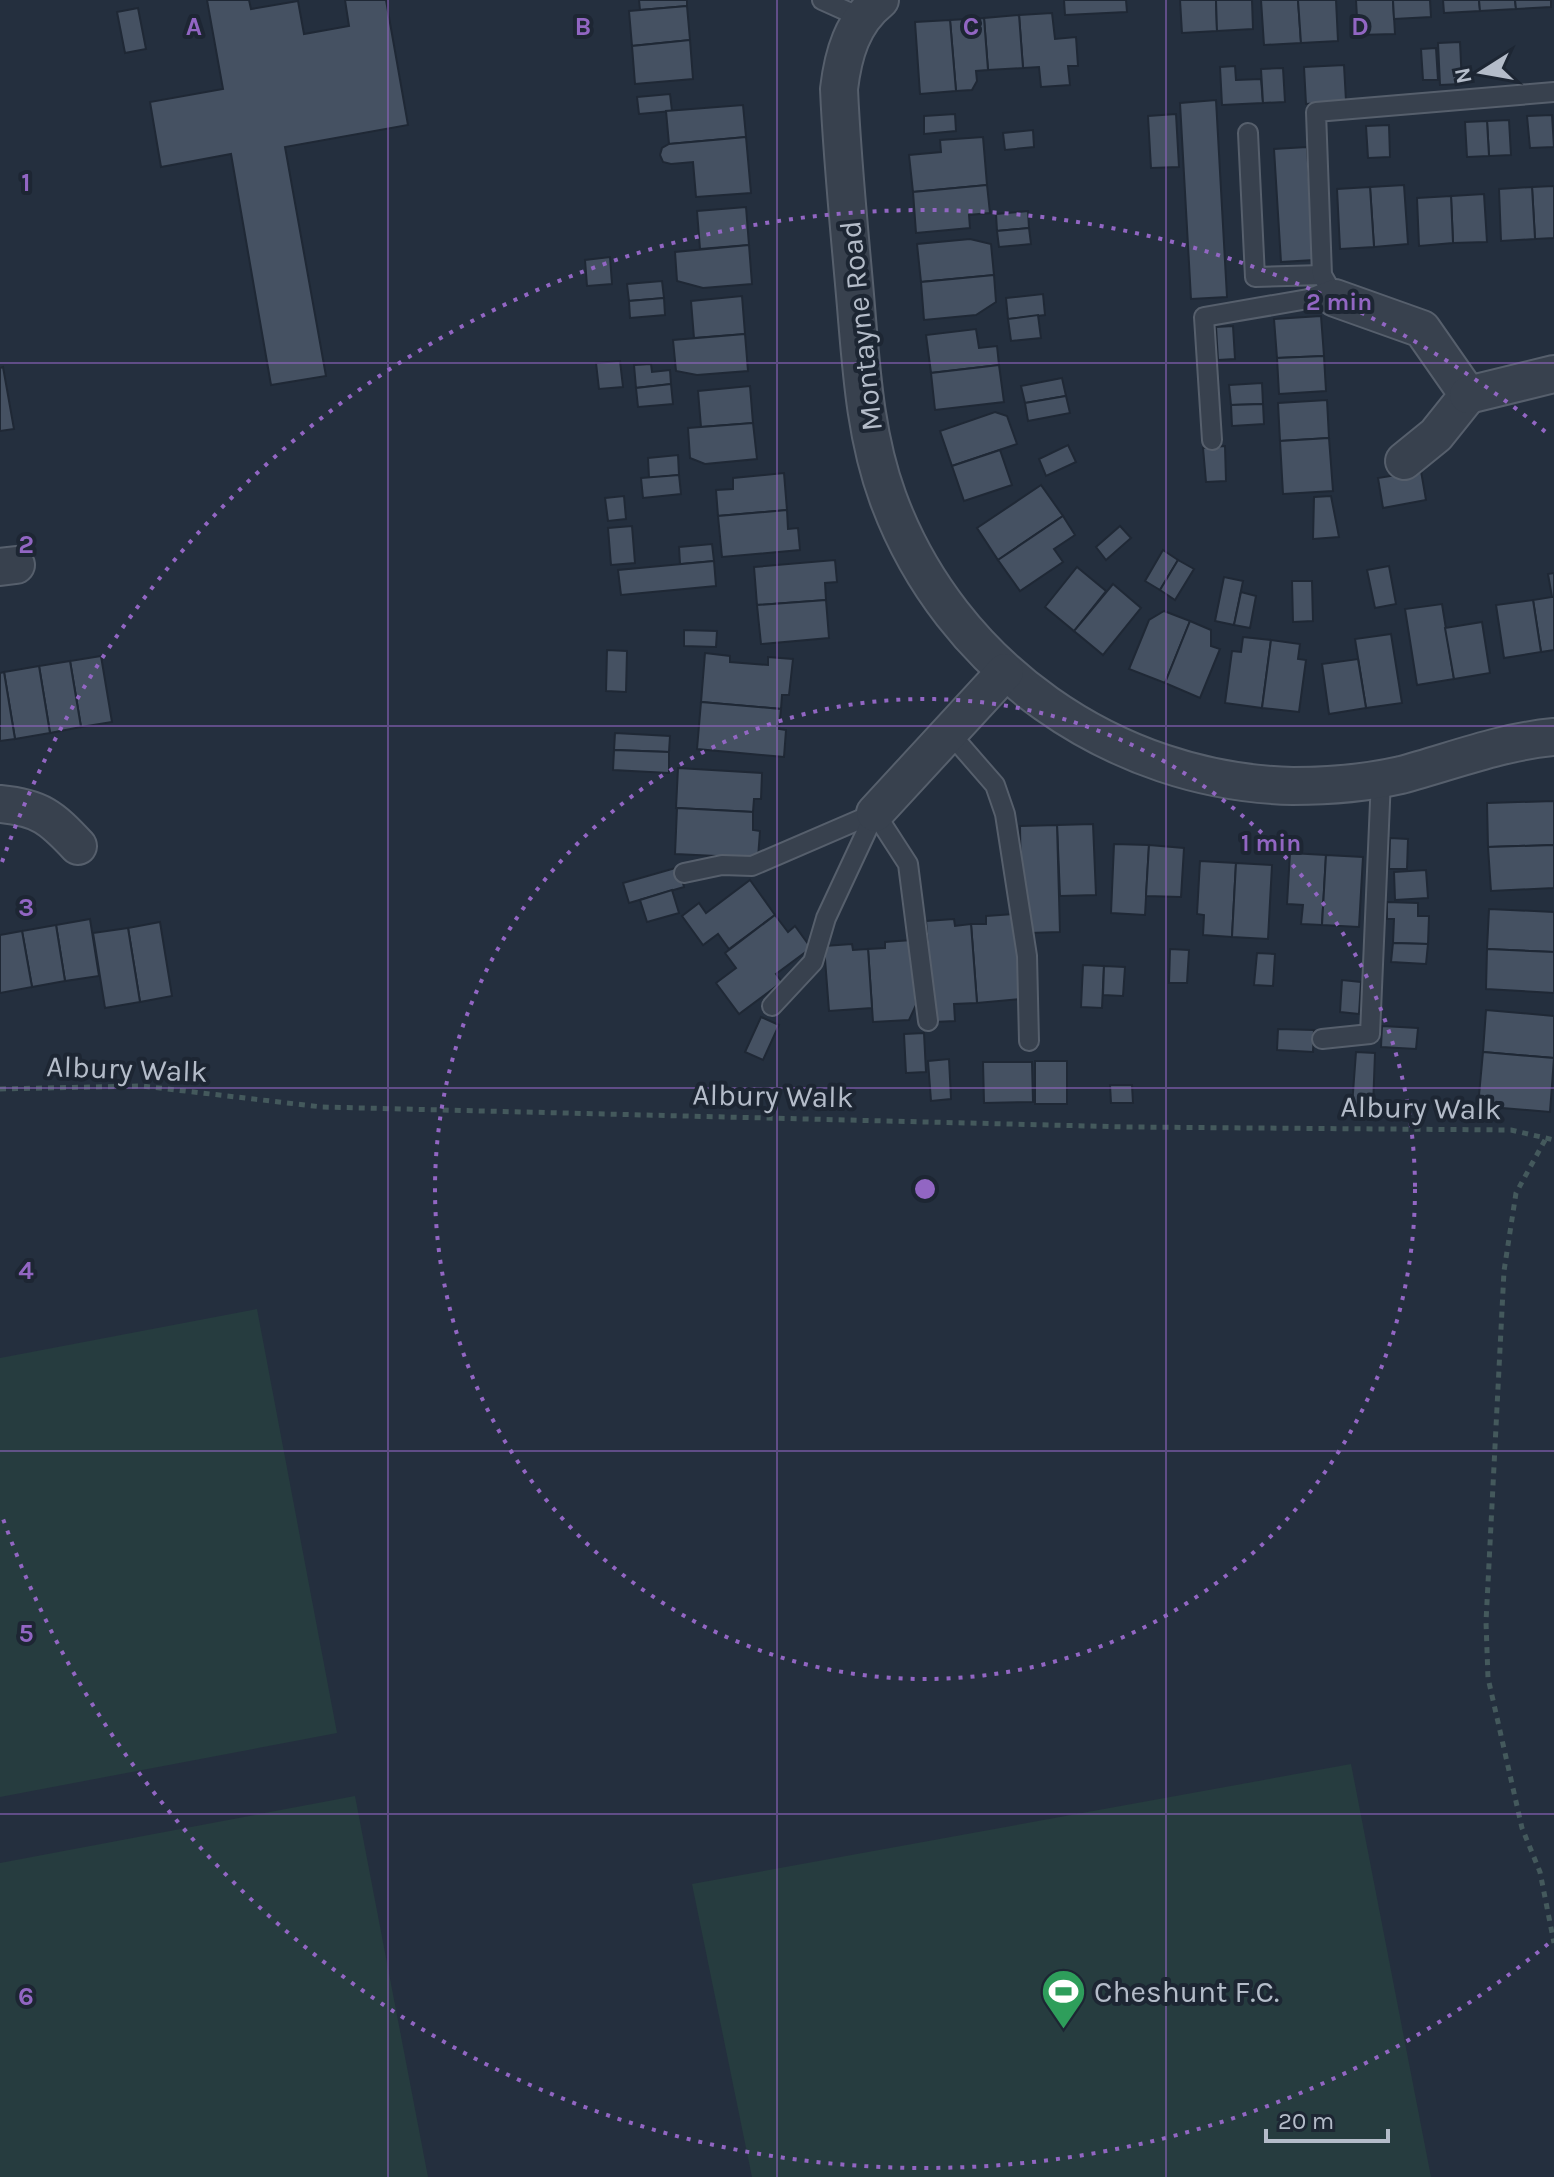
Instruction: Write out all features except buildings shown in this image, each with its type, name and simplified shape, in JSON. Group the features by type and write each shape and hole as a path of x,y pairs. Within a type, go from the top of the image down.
{"street":[{"name":"Montayne Road","path":"871,9 842,64 839,89 866,414 888,497 908,543 930,581 963,627 1005,672 1077,725 1121,749 1210,778 1295,786 1381,779 1508,742 1554,737"},
{"path":"1329,288 1422,329 1468,395"},
{"path":"1404,461 1436,435 1468,395 1554,374"},
{"path":"875,813 1005,672"},
{"path":"0,804 29,807 52,818 78,846"}],"lane":[{"path":"822,0 871,9"},
{"path":"1329,288 1316,112 1554,92"},
{"path":"1248,133 1255,277 1329,288"},
{"path":"1212,440 1204,317 1308,299 1329,288"},
{"path":"948,731 995,785 1005,814 1027,956 1029,1041"},
{"path":"1322,1039 1370,1034 1381,779"},
{"path":"684,873 722,865 752,866 875,813"},
{"path":"772,1006 813,962 826,918 875,813"},
{"path":"875,813 908,864 928,1021"}],"path":[{"name":"Albury Walk","path":"0,1089 142,1086 322,1107 1129,1127 1511,1130 1545,1140 1554,1138"},
{"path":"1545,1140 1516,1193 1504,1271 1486,1622 1488,1678 1522,1828 1540,1872 1554,1943"}],"green space":[{"path":"257,1309 337,1733 0,1797 0,1358"},
{"name":"Cheshunt F.C.","path":"1351,1764 1431,2177 752,2177 692,1884"},
{"path":"355,1796 428,2177 0,2177 0,1863"}],"place":[{"name":"Cheshunt F.C.","path":"1063,2031"}]}
